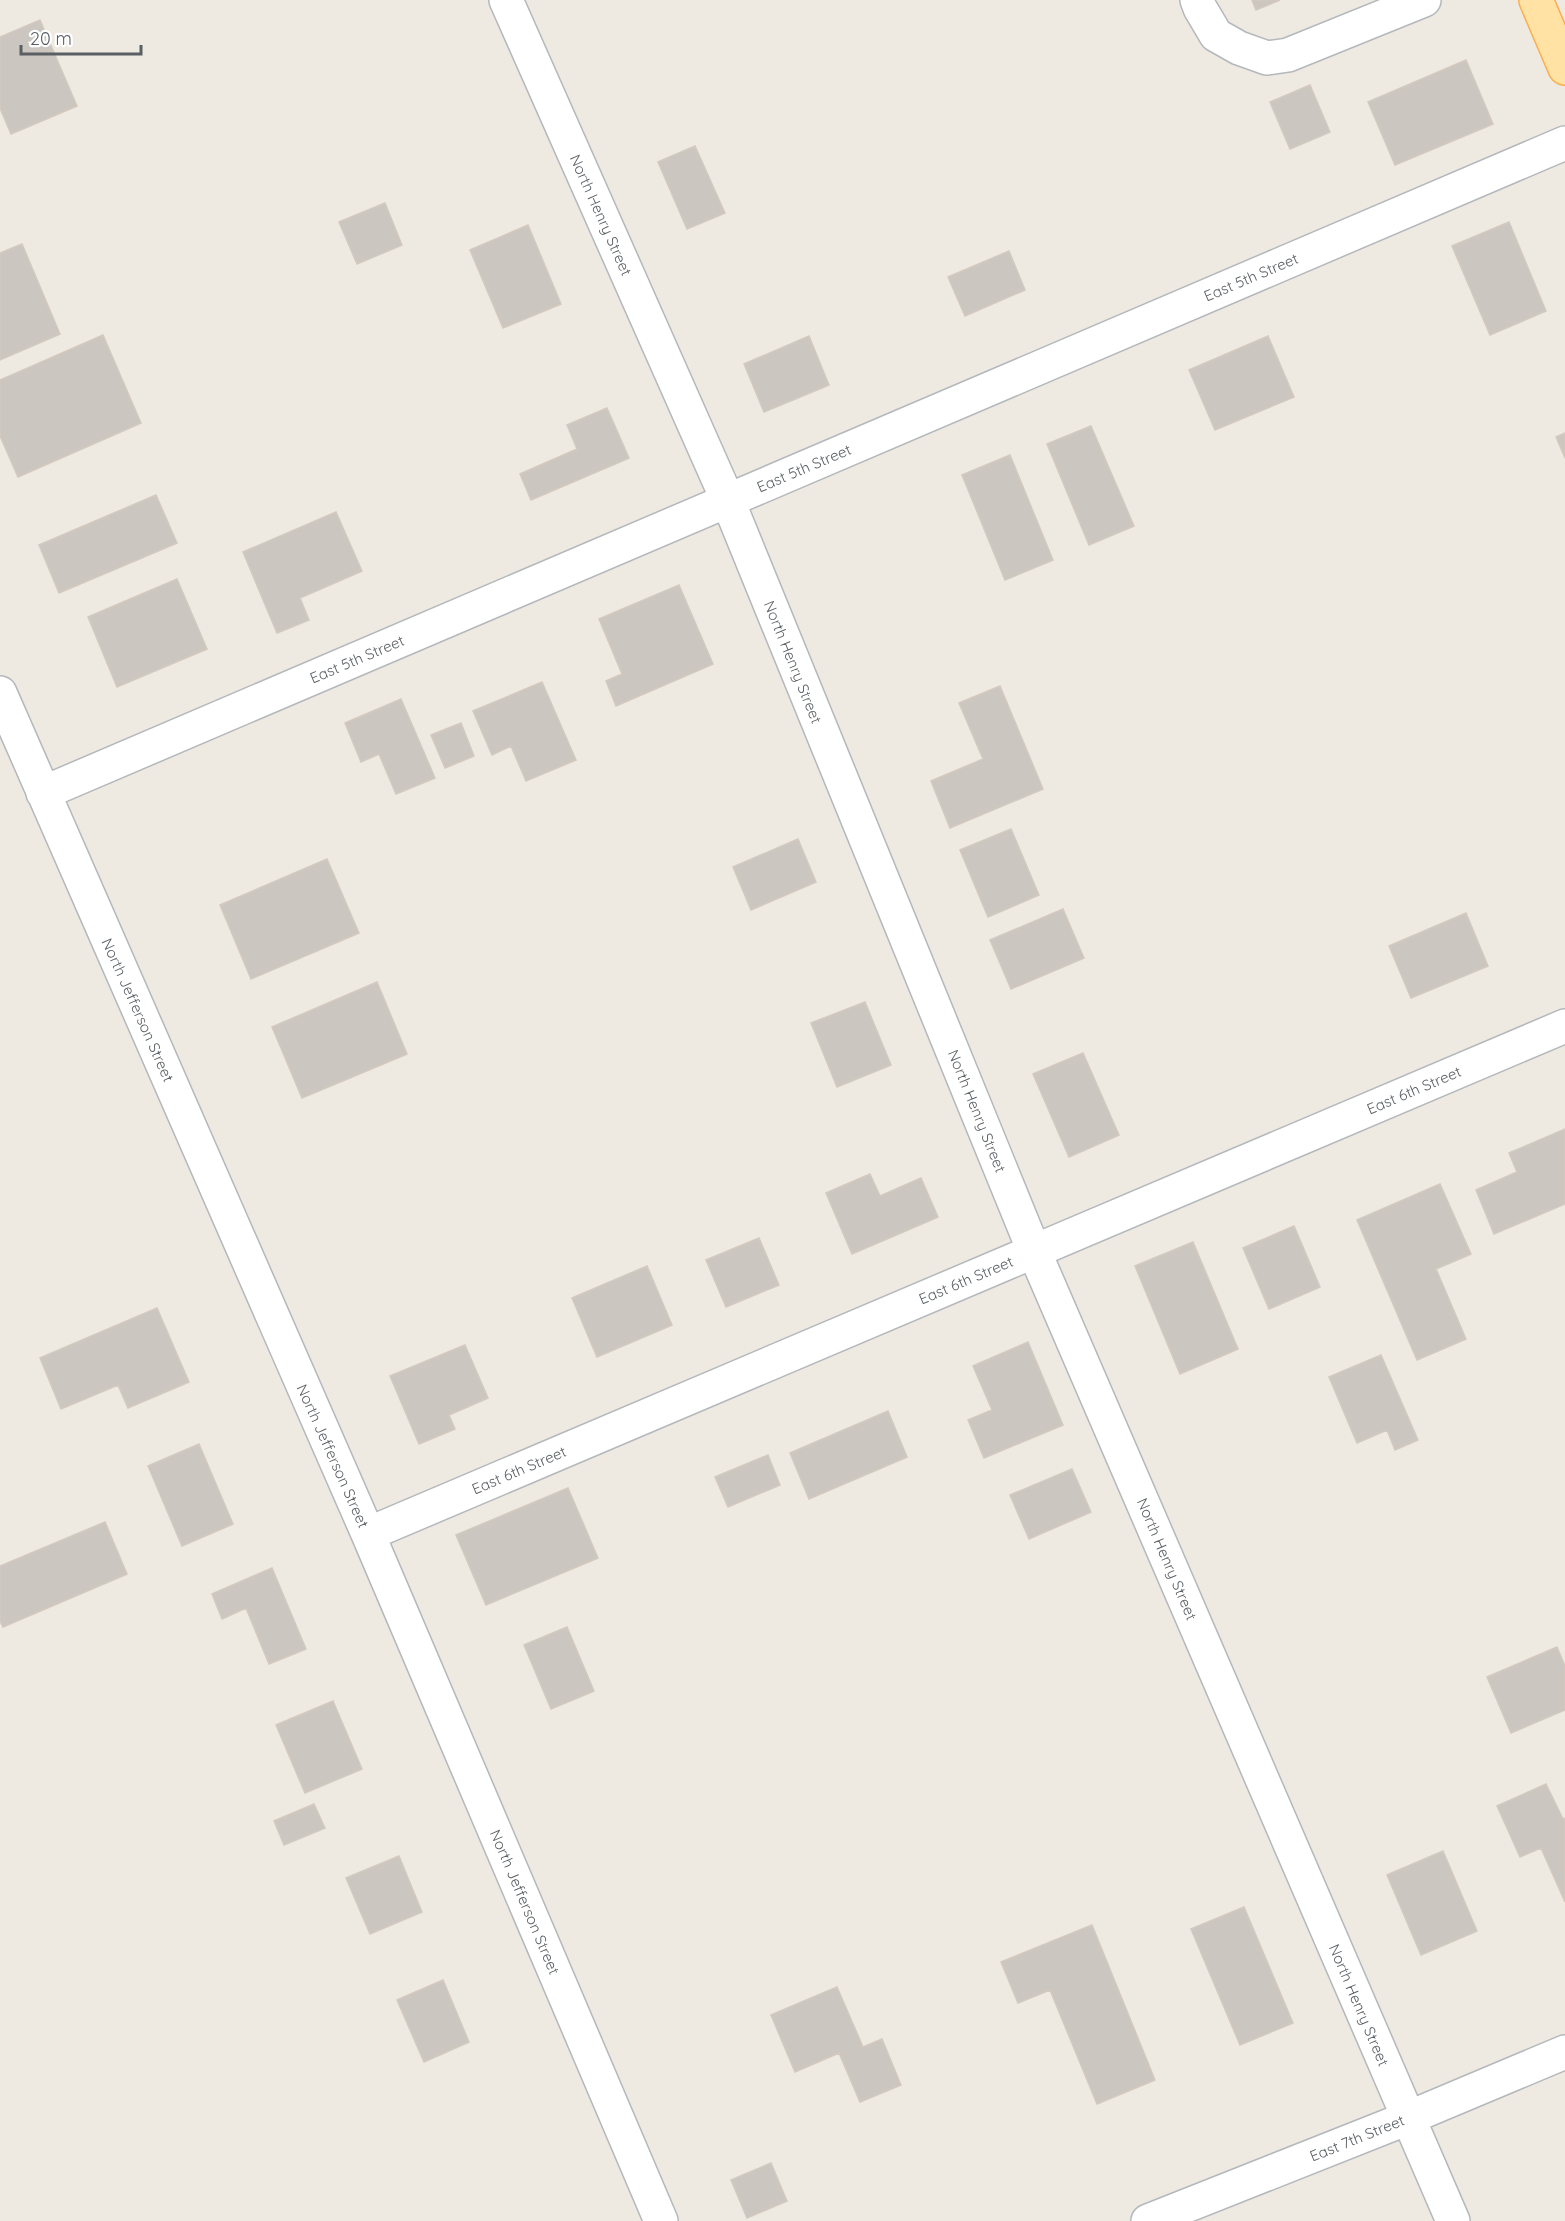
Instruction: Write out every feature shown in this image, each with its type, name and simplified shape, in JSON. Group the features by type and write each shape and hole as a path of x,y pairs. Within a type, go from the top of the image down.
{"main road":[{"path":"1536,0 1565,68"}],"street":[{"name":"North Henry Street","path":"506,0 728,501 1034,1251 1453,2221"},
{"path":"1197,0 1216,35 1239,48 1267,58 1288,55 1424,0"},
{"name":"East 5th Street","path":"43,793 1565,143"},
{"name":"North Jefferson Street","path":"0,693 368,1534 661,2221"},
{"name":"East 6th Street","path":"368,1534 1565,1026"},
{"name":"East 7th Street","path":"1148,2221 1408,2118 1565,2052"}],"building":[{"path":"1252,0 1280,0 1256,10"},
{"path":"40,20 77,106 11,134 0,108 0,37"},
{"path":"1466,60 1493,124 1395,165 1368,102"},
{"path":"1310,85 1330,132 1290,149 1270,102"},
{"path":"695,146 725,213 687,229 658,162"},
{"path":"385,203 402,245 357,264 339,222"},
{"path":"1509,222 1546,311 1490,335 1452,246"},
{"path":"528,225 561,304 503,328 470,250"},
{"path":"22,244 60,334 0,360 0,253"},
{"path":"1009,251 1025,290 965,316 948,277"},
{"path":"103,335 141,423 18,477 0,436 0,380"},
{"path":"809,336 829,385 764,412 744,364"},
{"path":"1268,336 1294,397 1215,430 1189,370"},
{"path":"607,408 629,458 531,500 520,474 577,449 567,425"},
{"path":"1091,426 1134,526 1089,545 1047,444"},
{"path":"1565,433 1565,458 1556,437"},
{"path":"1010,455 1053,560 1005,580 962,475"},
{"path":"156,495 177,543 59,593 39,545"},
{"path":"336,512 362,571 300,598 309,620 277,633 243,552"},
{"path":"177,579 207,649 117,687 88,617"},
{"path":"679,585 713,664 616,706 606,681 622,674 599,619"},
{"path":"542,682 576,760 526,781 511,746 492,755 473,711"},
{"path":"1000,686 1043,789 950,828 931,781 983,759 959,703"},
{"path":"401,699 435,778 396,794 379,754 361,762 345,723"},
{"path":"461,723 474,756 445,768 431,735"},
{"path":"1011,829 1039,895 988,917 960,850"},
{"path":"798,839 816,882 751,910 733,867"},
{"path":"327,859 359,933 251,979 220,905"},
{"path":"1063,909 1084,958 1011,989 990,940"},
{"path":"1466,913 1488,966 1411,998 1389,946"},
{"path":"377,982 407,1054 302,1098 272,1027"},
{"path":"865,1002 891,1065 837,1087 811,1023"},
{"path":"1083,1053 1119,1135 1069,1157 1033,1074"},
{"path":"1565,1129 1565,1204 1494,1234 1476,1190 1517,1172 1509,1153"},
{"path":"870,1174 880,1196 921,1178 938,1217 852,1254 826,1193"},
{"path":"1440,1184 1471,1254 1436,1269 1466,1339 1417,1360 1357,1220"},
{"path":"1294,1226 1320,1287 1269,1309 1243,1248"},
{"path":"759,1238 779,1285 726,1307 706,1260"},
{"path":"1193,1242 1238,1349 1180,1374 1135,1266"},
{"path":"647,1266 672,1325 597,1357 572,1298"},
{"path":"157,1308 189,1382 128,1408 118,1385 61,1409 40,1358"},
{"path":"1028,1342 1063,1425 984,1458 968,1420 992,1410 973,1366"},
{"path":"465,1345 488,1398 449,1415 455,1429 419,1444 390,1376"},
{"path":"1381,1355 1418,1440 1395,1450 1387,1430 1357,1443 1329,1377"},
{"path":"888,1411 907,1457 809,1499 790,1453"},
{"path":"199,1444 233,1524 182,1546 148,1466"},
{"path":"768,1455 780,1485 728,1507 715,1477"},
{"path":"1072,1469 1091,1512 1029,1539 1010,1495"},
{"path":"568,1488 598,1558 486,1605 456,1535"},
{"path":"105,1522 127,1574 3,1627 0,1621 0,1566"},
{"path":"272,1568 306,1649 269,1664 246,1608 222,1619 212,1594"},
{"path":"567,1627 594,1691 551,1709 524,1645"},
{"path":"1557,1647 1565,1666 1565,1710 1511,1733 1487,1677"},
{"path":"333,1701 362,1769 305,1793 276,1725"},
{"path":"1546,1784 1563,1819 1565,1818 1565,1902 1541,1848 1520,1857 1497,1806"},
{"path":"314,1804 325,1828 284,1845 274,1821"},
{"path":"1443,1851 1477,1931 1421,1955 1387,1875"},
{"path":"399,1856 422,1912 370,1934 346,1878"},
{"path":"1244,1907 1293,2023 1240,2045 1191,1929"},
{"path":"1092,1925 1155,2080 1097,2104 1050,1990 1018,2003 1001,1962"},
{"path":"443,1980 469,2042 424,2062 397,2000"},
{"path":"837,1987 863,2047 882,2039 901,2085 860,2102 839,2053 795,2072 771,2015"},
{"path":"771,2163 787,2201 747,2218 731,2180"}]}
